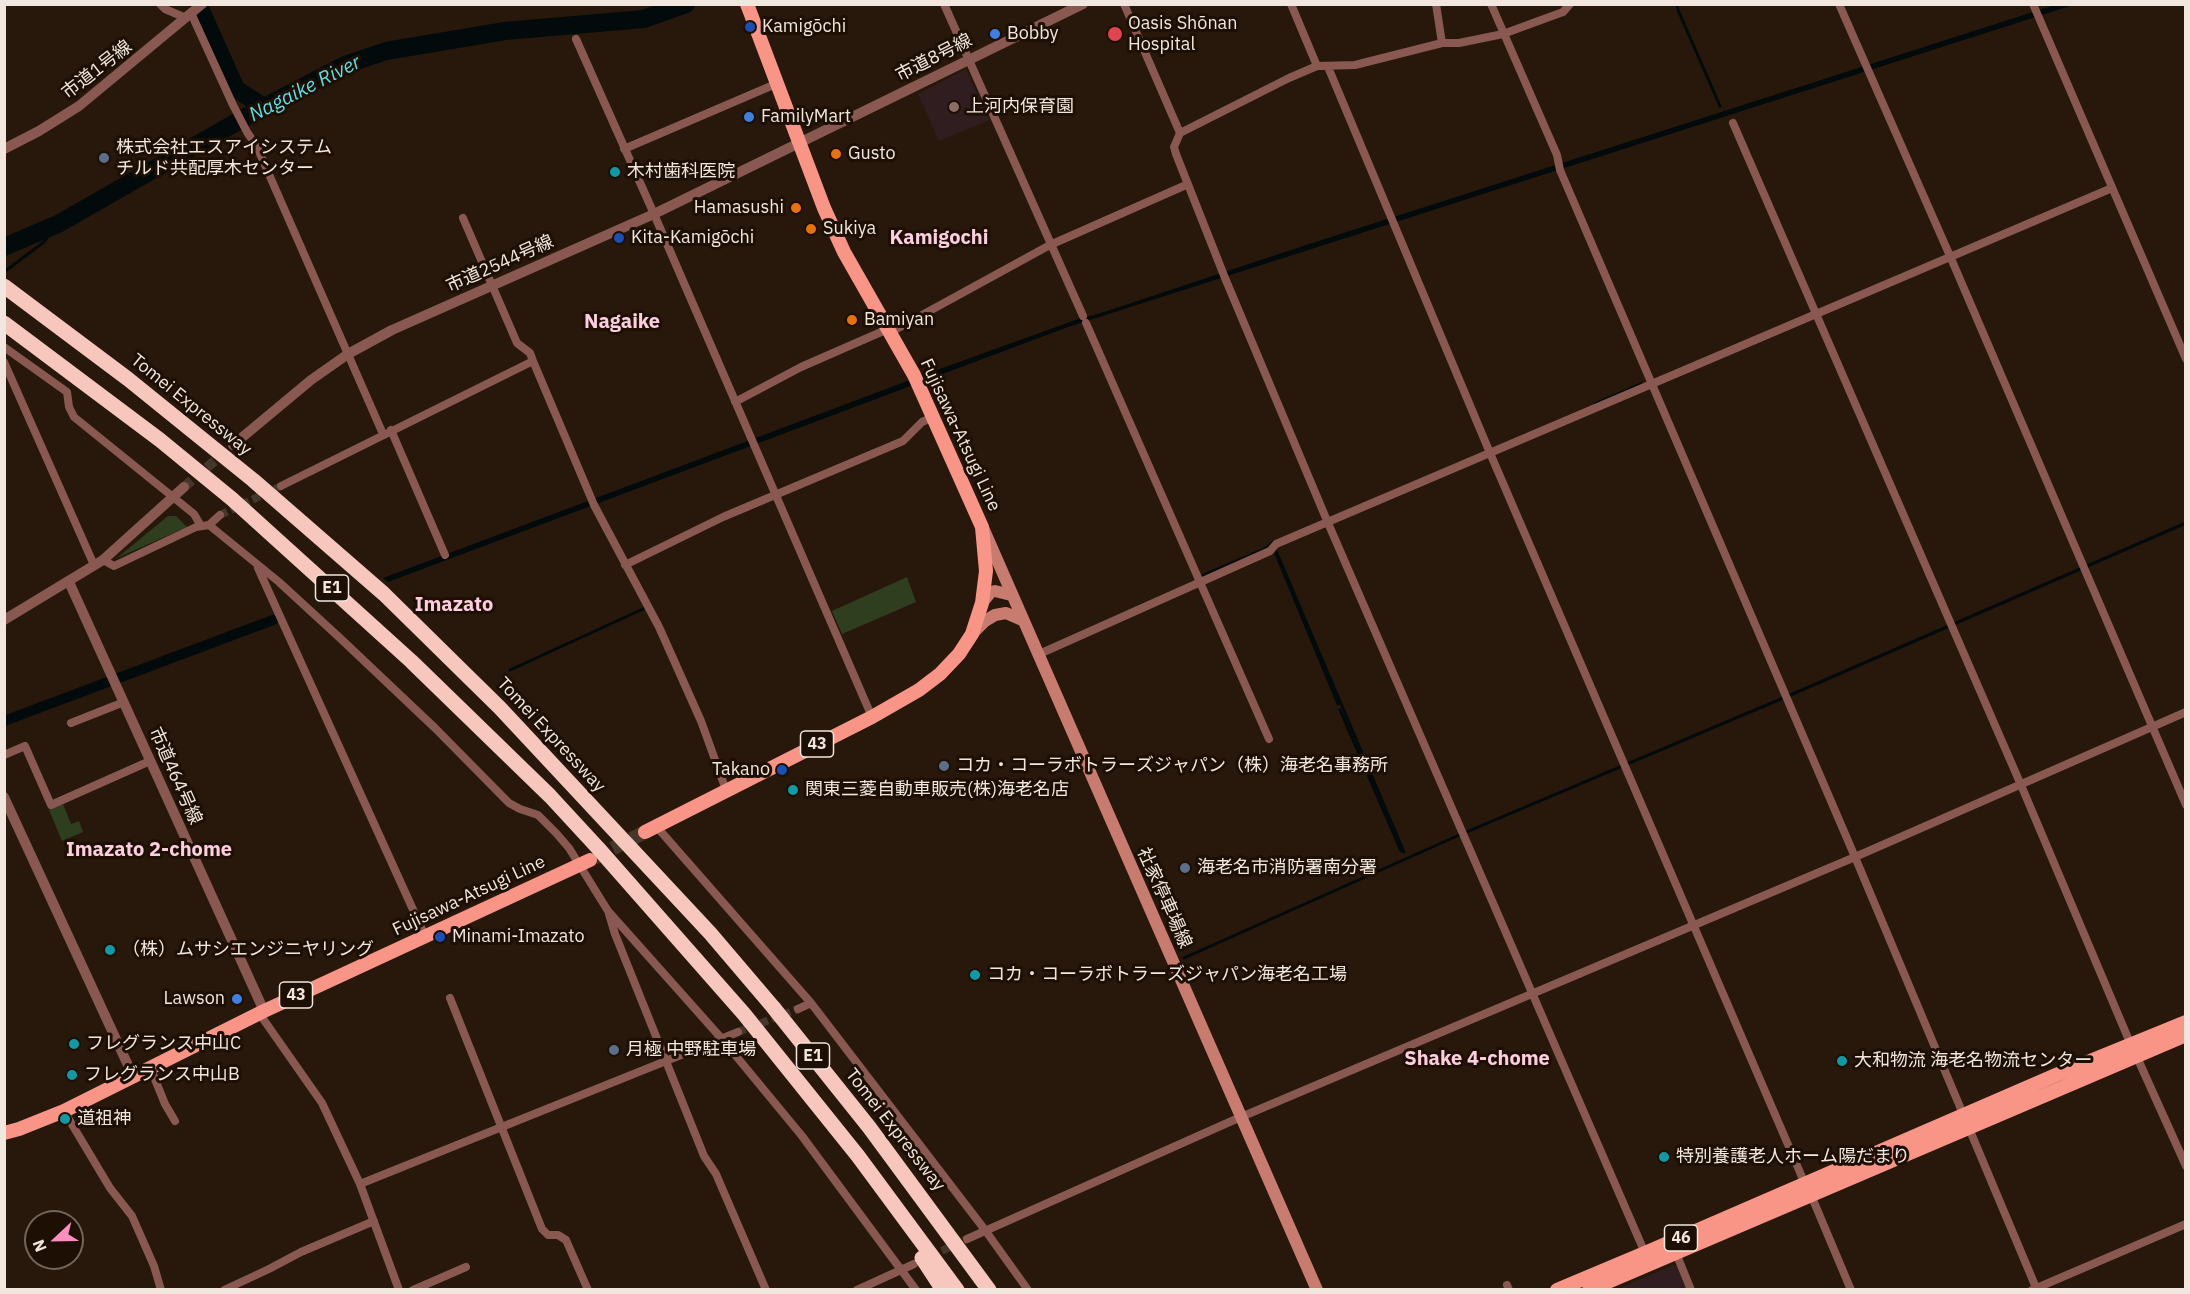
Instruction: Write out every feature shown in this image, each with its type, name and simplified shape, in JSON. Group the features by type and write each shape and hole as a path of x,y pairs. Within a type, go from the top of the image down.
{"highway":[{"name":"Tomei Expressway","path":"4,286 128,379 253,480 384,594 500,708 710,933 780,1016 869,1126 989,1290"},
{"name":"E1","path":"4,323 232,499 411,661 550,796 589,858 744,1014 858,1156 957,1290"},
{"path":"858,1156 943,1290"}],"main road":[{"name":"Fujisawa-Atsugi Line","path":"650,829 872,717 935,678 955,659 972,634 982,603 986,571 982,526 916,380 844,252 824,208 747,4"},
{"name":"社家停車場線","path":"982,526 1317,1290"},
{"path":"982,603 991,592 1011,595"},
{"path":"972,634 995,615 1006,613 1022,620"},
{"name":"Fujisawa-Atsugi Line","path":"4,1132 19,1129 64,1111 261,1012 589,858"},
{"name":"46","path":"2134,1050 2186,1022"},
{"name":"46","path":"1589,1290 1676,1253 1808,1190 1860,1159 1968,1121 2056,1075 2186,1035"},
{"name":"46","path":"1557,1290 1645,1253 1808,1190"}],"street":[{"path":"160,4 165,9 194,11 234,108 257,147 348,354 445,555"},
{"path":"944,4 1269,739"},
{"name":"市道8号線","path":"799,142 1083,4"},
{"path":"1124,4 1180,133"},
{"path":"1290,4 1317,66"},
{"path":"1436,4 1442,43"},
{"path":"1491,4 1557,155 1558,167 1968,1121 2035,1289 2186,1224"},
{"path":"1570,4 1563,12 1503,34 1459,43 1442,43 1355,65 1317,66 1278,83 1180,133 1174,147 1186,185 1328,523 1645,1253"},
{"path":"1839,4 2186,805"},
{"path":"2036,10 2186,359"},
{"name":"市道1号線","path":"4,149 79,106 194,11"},
{"path":"576,39 872,717"},
{"path":"1328,67 1490,453 1851,1290"},
{"path":"624,149 778,83"},
{"path":"1733,123 2186,1166"},
{"name":"市道2544号線","path":"233,445 282,402 348,354 392,330 654,214 799,142"},
{"path":"735,402 801,367 889,331 1050,245 1186,185"},
{"path":"1037,655 1270,551 1276,544 2112,188"},
{"path":"463,218 517,343 530,353 593,502 659,627 701,721 726,790"},
{"path":"4,347 67,392 69,408 74,417 256,564 341,639 435,728 509,803 538,815 566,845 589,858 615,934 704,1156 716,1174 766,1290"},
{"path":"281,486 533,361"},
{"path":"4,362 99,563"},
{"path":"625,565 685,534 903,441 922,422 933,417"},
{"path":"4,620 99,563 184,487"},
{"path":"99,563 114,566 205,525 220,515"},
{"path":"256,564 425,936"},
{"name":"市道464号線","path":"69,582 261,1012"},
{"path":"71,723 124,702"},
{"path":"967,1239 1241,1117 1855,857 2186,712"},
{"path":"4,755 25,746 51,805 150,761"},
{"path":"4,797 133,1076"},
{"path":"650,829 811,1003 985,1230 1028,1290"},
{"path":"608,911 722,1039 802,1136 916,1290"},
{"path":"450,998 544,1233 558,1235 566,1240 588,1290"},
{"path":"798,1009 811,1003"},
{"path":"261,1012 322,1103 360,1184 399,1290"},
{"path":"360,1184 738,1032"},
{"path":"150,1067 165,1104 175,1121"},
{"path":"64,1111 110,1188 132,1216 154,1266 161,1290"},
{"path":"224,1290 301,1252 374,1221"},
{"path":"1676,1253 1691,1290"},
{"path":"857,1290 914,1264"},
{"path":"413,1290 466,1267"}],"shaded area":[{"path":"2055,5 2073,5 1068,327 388,582 383,578 1081,318"},
{"name":"上河内保育園","path":"966,69 989,120 939,141 918,94"},
{"path":"1674,1265 1677,1266 1688,1290 1615,1290"}],"green space":[{"path":"168,516 176,516 187,527 117,558"},
{"path":"907,577 916,602 842,634 832,611"},
{"path":"63,804 71,824 79,821 83,832 62,841 49,810"}],"waterway":[{"path":"198,4 236,89 264,107"},
{"name":"Nagaike River","path":"4,247 58,224 249,115 345,65 386,51 505,31 644,19 686,4"},
{"path":"1677,4 1720,106"},
{"path":"4,272 44,242 55,226"},
{"path":"1595,404 1641,384"},
{"path":"1184,958 1457,836 1795,693 2186,523"},
{"path":"1202,576 1267,548 1273,542"},
{"path":"1276,551 1404,852"},
{"path":"1276,554 1338,704"},
{"path":"510,670 643,609"},
{"path":"4,721 273,620"},
{"path":"1340,710 1401,851"}],"tunnel":[{"path":"184,487 225,452"},
{"path":"220,515 281,486"},
{"path":"594,858 645,832"},
{"path":"738,1032 798,1009"},
{"path":"931,1256 967,1239"}],"place":[{"name":"Kamigōchi","path":"750,27"},
{"name":"Bobby","path":"995,34"},
{"name":"Oasis Shōnan Hospital","path":"1115,34"},
{"name":"上河内保育園","path":"954,107"},
{"name":"FamilyMart","path":"749,117"},
{"name":"Gusto","path":"836,154"},
{"name":"株式会社エスアイシステム チルド共配厚木センター","path":"104,158"},
{"name":"木村歯科医院","path":"615,172"},
{"name":"Hamasushi","path":"796,208"},
{"name":"Sukiya","path":"811,229"},
{"name":"Kita-Kamigōchi","path":"619,238"},
{"name":"Bamiyan","path":"852,320"},
{"name":"コカ・コーラボトラーズジャパン（株）海老名事務所","path":"944,766"},
{"name":"Takano","path":"782,770"},
{"name":"関東三菱自動車販売(株)海老名店","path":"793,790"},
{"name":"海老名市消防署南分署","path":"1185,868"},
{"name":"Minami-Imazato","path":"440,937"},
{"name":"（株）ムサシエンジニヤリング","path":"110,950"},
{"name":"コカ・コーラボトラーズジャパン海老名工場","path":"975,975"},
{"name":"Lawson","path":"237,999"},
{"name":"フレグランス中山C","path":"74,1044"},
{"name":"月極 中野駐車場","path":"614,1050"},
{"name":"大和物流 海老名物流センター","path":"1842,1061"},
{"name":"フレグランス中山B","path":"72,1075"},
{"name":"道祖神","path":"65,1119"},
{"name":"特別養護老人ホーム陽だまり","path":"1664,1157"}],"district":[{"name":"Kamigochi","path":"939,238"},
{"name":"Nagaike","path":"622,322"},
{"name":"Imazato","path":"454,605"},
{"name":"Imazato 2-chome","path":"149,850"},
{"name":"Shake 4-chome","path":"1477,1059"}]}
